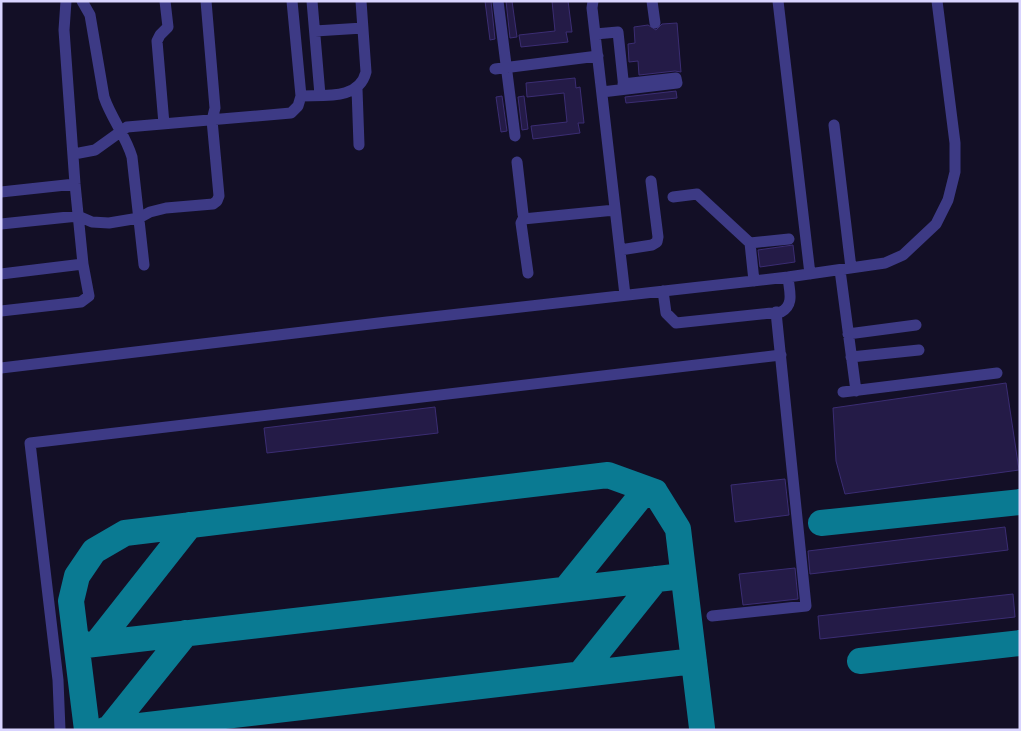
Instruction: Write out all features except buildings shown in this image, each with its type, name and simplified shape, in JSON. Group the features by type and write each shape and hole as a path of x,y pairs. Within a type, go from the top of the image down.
{"street":[{"path":"1,311 86,300 89,290 83,264 75,184 64,30 66,1"},
{"path":"82,1 90,15 104,97 132,157 144,264"},
{"path":"164,124 157,41 168,27 165,1"},
{"path":"1,224 78,216 92,222 109,223 139,218 150,212 166,208 213,204 217,201 219,196 212,120 215,108 206,1"},
{"path":"74,154 94,150 127,128 291,113 298,106 301,96 292,1"},
{"path":"312,1 320,95"},
{"path":"301,96 347,93 357,89 364,81 366,72 361,1"},
{"path":"498,1 501,68 515,136"},
{"path":"593,1 592,8 625,295"},
{"path":"652,1 654,23"},
{"path":"778,1 810,274"},
{"path":"1,368 788,277 885,264 903,254 936,224 948,200 955,172 955,143 937,1"},
{"path":"315,32 363,28"},
{"path":"595,34 618,32 624,86 602,92"},
{"path":"501,68 598,56"},
{"path":"357,89 359,145"},
{"path":"834,125 846,269 848,334 856,391"},
{"path":"517,162 523,214 526,219"},
{"path":"620,250 652,245 657,242 651,181"},
{"path":"1,192 75,184"},
{"path":"673,197 697,194 750,243 754,281"},
{"path":"528,273 521,223 526,219 615,210"},
{"path":"750,243 789,239"},
{"path":"1,274 83,264"},
{"path":"664,291 666,313 676,323 776,312 787,309 791,302 788,277"},
{"path":"712,616 806,606 776,312"},
{"path":"848,334 916,325"},
{"path":"851,357 919,350"},
{"path":"60,730 58,680 30,443 781,355"},
{"path":"843,392 997,373"}],"taxiway":[{"path":"87,730 71,601 77,576 94,551 125,533 608,475 655,492 678,529 702,728"},
{"path":"566,589 640,497 655,492"},
{"path":"821,523 1020,502"},
{"path":"97,643 190,525"},
{"path":"77,646 683,576"},
{"path":"580,674 656,579"},
{"path":"109,729 186,633"},
{"path":"860,661 1020,643"},
{"path":"105,730 694,661"}]}
